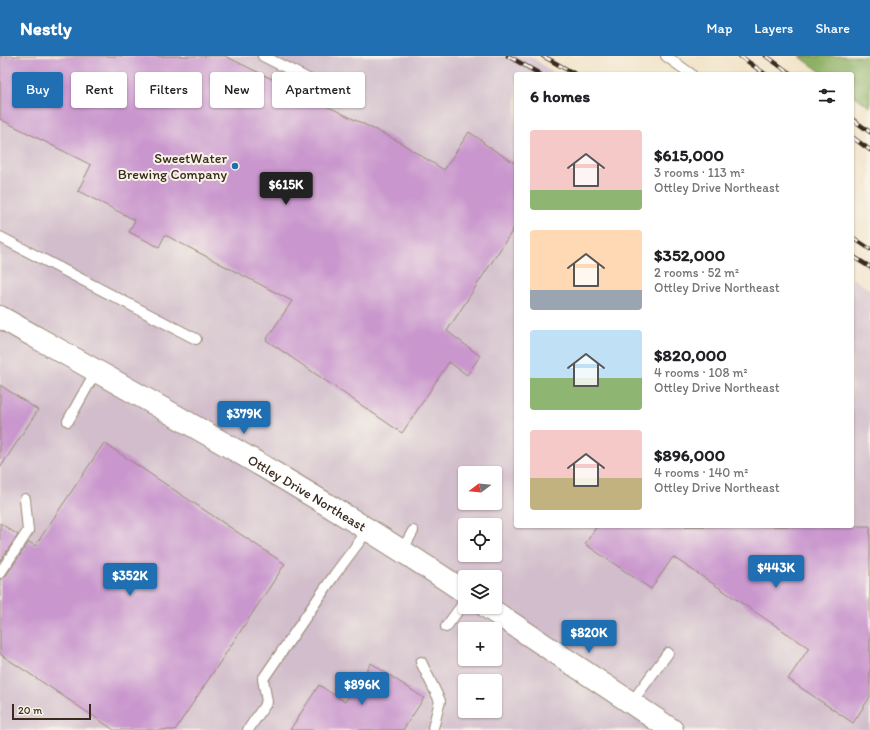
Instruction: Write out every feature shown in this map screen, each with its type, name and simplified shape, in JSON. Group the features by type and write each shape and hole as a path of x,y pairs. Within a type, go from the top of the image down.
{"street":[{"name":"Ottley Drive Northeast","path":"0,316 246,455 402,551 458,587"},
{"path":"498,614 672,730"}],"lane":[{"path":"263,56 295,72"},
{"path":"666,56 688,72"},
{"path":"0,237 196,339"},
{"path":"68,421 96,371"},
{"path":"0,573 28,531 25,499"},
{"path":"248,730 267,702 263,679 335,574 368,530"},
{"path":"402,551 413,531"},
{"path":"446,627 458,611"},
{"path":"631,703 668,653"},
{"path":"421,662 440,701 434,728"}],"shaded area":[{"path":"0,56 531,56 551,72 514,72 514,528 854,528 854,279 870,290 870,730 0,730"}],"green space":[{"path":"799,56 870,56 870,107 854,95 854,72 821,72"}],"building":[{"path":"0,56 225,56 258,72 210,72 210,108 264,108 264,75 272,79 272,108 331,108 396,140 444,170 469,132 514,163 514,228 447,331 480,356 467,375 449,362 402,433 266,340 292,301 165,235 159,247 129,232 135,220 78,191 91,165 0,119"},
{"path":"0,385 38,410 0,468"},
{"path":"104,443 285,564 175,730 114,730 0,654 0,579 5,577 29,542 35,546"},
{"path":"0,523 18,535 0,561"},
{"path":"854,526 870,526 870,697 853,723 788,679 809,648 673,557 651,589 585,544 596,528 854,528"},
{"path":"371,663 424,698 403,730 290,730 319,685 345,702"}],"railway":[{"path":"508,56 536,72"},
{"path":"543,56 571,72"},
{"path":"740,56 762,72"},
{"path":"766,56 788,72"},
{"path":"854,120 870,132"},
{"path":"854,138 870,150"},
{"path":"854,238 870,249"},
{"path":"854,257 870,267"}],"place":[{"name":"SweetWater Brewing Company","path":"235,166"}]}
